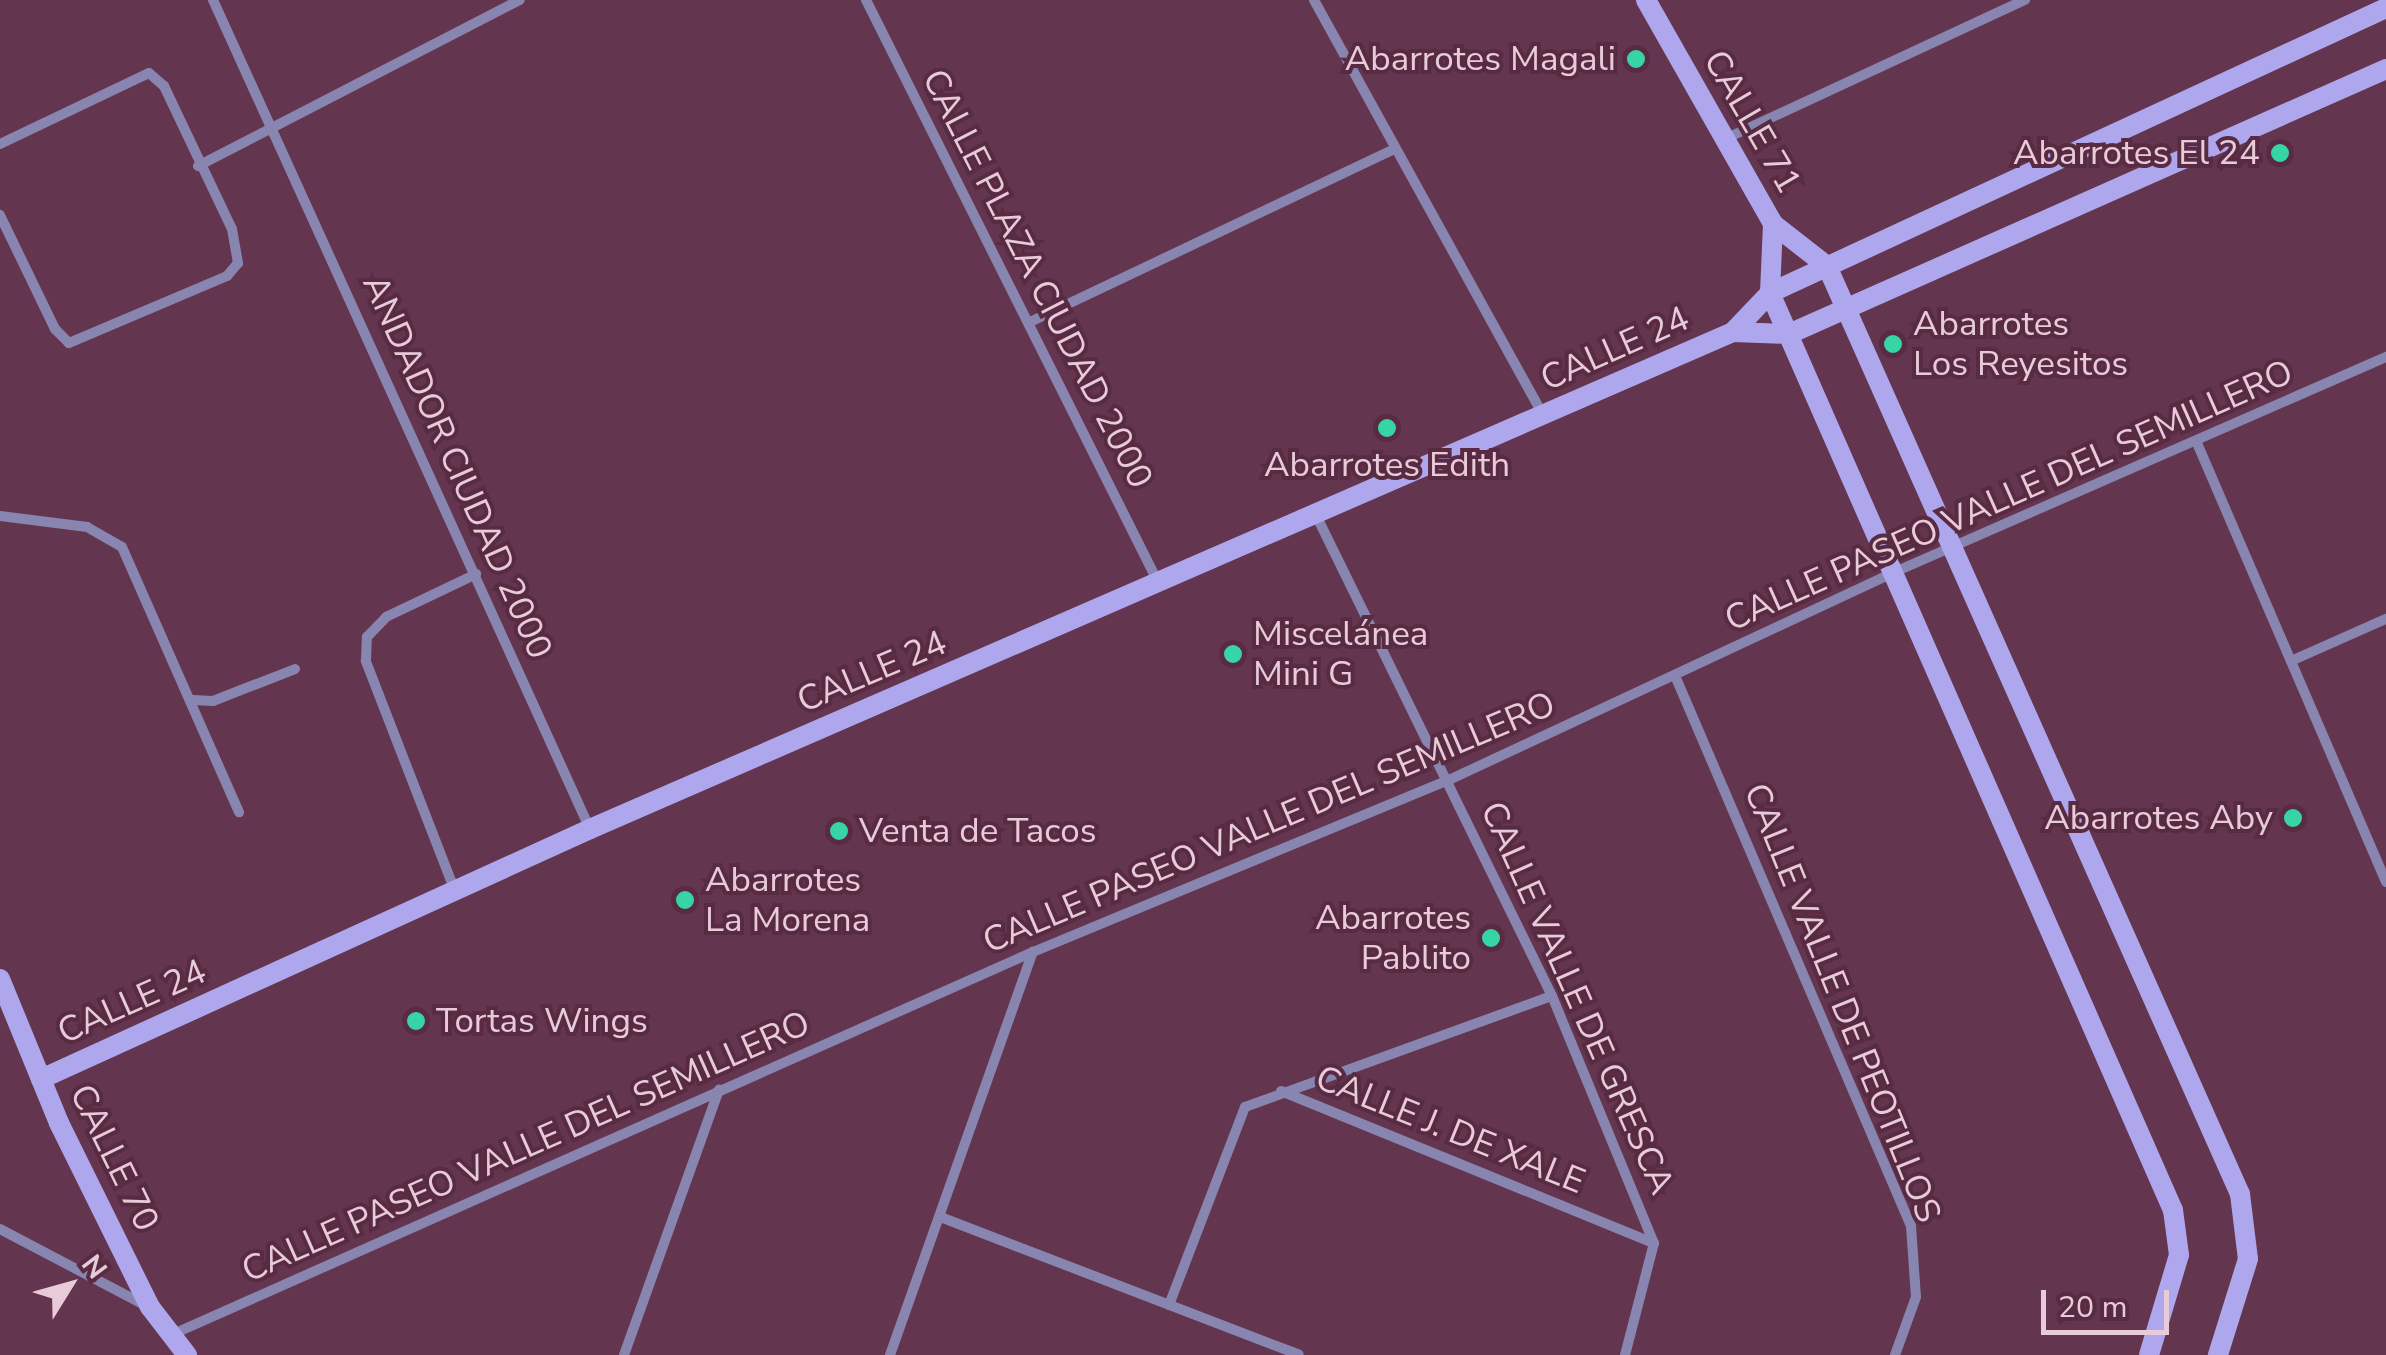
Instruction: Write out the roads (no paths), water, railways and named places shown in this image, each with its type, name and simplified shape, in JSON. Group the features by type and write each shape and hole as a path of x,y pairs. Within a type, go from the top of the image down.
{"street":[{"name":"ANDADOR CIUDAD 2000","path":"213,0 590,829"},
{"path":"198,166 520,0"},
{"name":"CALLE PLAZA CIUDAD 2000","path":"866,0 1158,583"},
{"path":"1314,0 1543,416"},
{"name":"CALLE 71","path":"1646,0 1773,224 1827,266"},
{"path":"1724,139 2025,0"},
{"name":"CALLE 24","path":"40,1079 590,829 1733,332 1770,293 2386,8"},
{"name":"CALLE 24","path":"1733,332 1789,334 2386,69"},
{"path":"0,144 149,73 164,86 198,166 232,229 238,263 227,276 90,338 69,343 54,330 0,215"},
{"path":"1030,322 1396,149"},
{"name":"CALLE 71","path":"1770,293 1773,224"},
{"path":"1827,266 1956,545 2240,1194 2248,1259 2218,1355"},
{"path":"1770,293 1897,571 2174,1210 2179,1255 2149,1355"},
{"name":"CALLE PASEO VALLE DEL SEMILLERO","path":"171,1335 1034,952 1451,780 1676,678 1897,571 2386,358"},
{"path":"2198,442 2386,882"},
{"name":"CALLE VALLE DE GRESCA","path":"1315,513 1451,780 1552,996 1654,1243 1625,1355"},
{"path":"0,516 87,526 122,546 239,812"},
{"path":"455,891 366,661 368,637 386,616 476,574"},
{"path":"2291,661 2386,619"},
{"path":"192,700 213,701 295,669"},
{"name":"CALLE VALLE DE PEOTILLOS","path":"1676,678 1911,1226 1916,1298 1894,1355"},
{"path":"890,1355 943,1218 1034,952"},
{"name":"CALLE 70","path":"0,979 40,1079 150,1308 187,1355"},
{"path":"1169,1305 1244,1108 1280,1090 1552,996"},
{"path":"624,1355 719,1090"},
{"name":"CALLE J. DE XALE","path":"1280,1090 1654,1243"},
{"path":"943,1218 1299,1355"},
{"path":"0,1230 150,1308"}],"place":[{"name":"Abarrotes Magali","path":"1636,59"},
{"name":"Abarrotes El 24","path":"2280,153"},
{"name":"Abarrotes Los Reyesitos","path":"1893,344"},
{"name":"Abarrotes Edith","path":"1387,428"},
{"name":"Miscelánea Mini G","path":"1233,654"},
{"name":"Abarrotes Aby","path":"2293,818"},
{"name":"Venta de Tacos","path":"839,831"},
{"name":"Abarrotes La Morena","path":"685,900"},
{"name":"Abarrotes Pablito","path":"1491,938"},
{"name":"Tortas Wings","path":"416,1021"}]}
